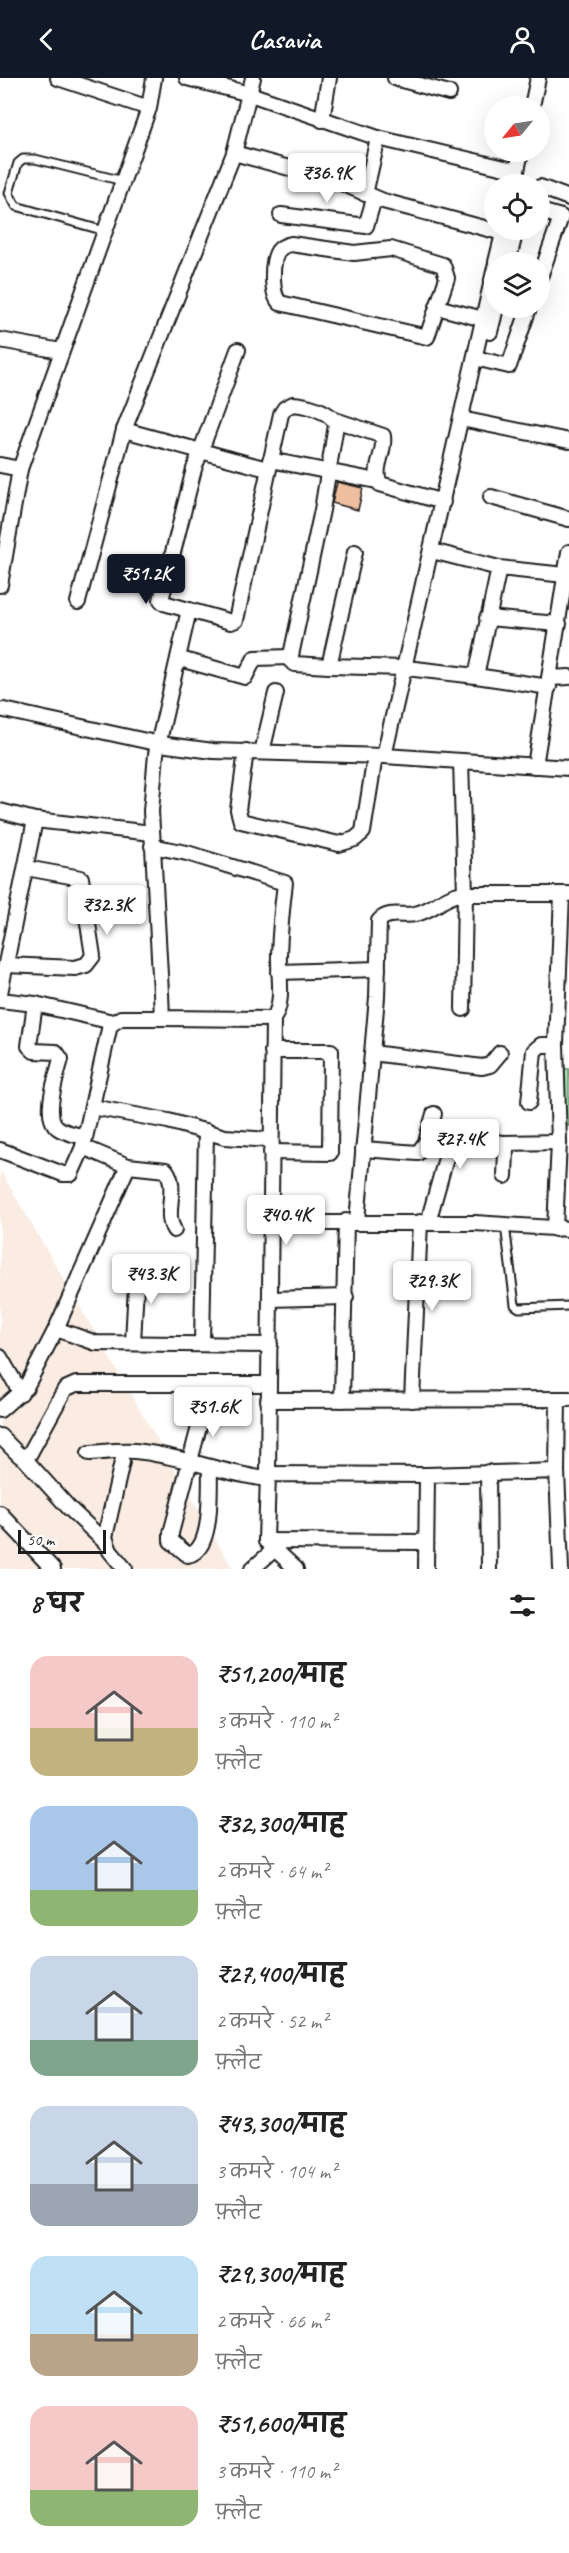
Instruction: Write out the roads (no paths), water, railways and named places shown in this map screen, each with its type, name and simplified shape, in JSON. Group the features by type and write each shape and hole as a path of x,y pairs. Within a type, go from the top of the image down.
{"street":[{"path":"58,78 149,108"},
{"path":"0,585 4,541 20,469 149,108 154,78"},
{"path":"187,78 250,94 378,138 501,174"},
{"path":"78,602 124,430 234,153 254,78"},
{"path":"322,120 329,78"},
{"path":"395,78 448,93"},
{"path":"534,96 538,78"},
{"path":"282,215 366,226 378,138"},
{"path":"234,153 337,181 370,197 484,225"},
{"path":"550,191 569,198"},
{"path":"549,252 561,217 550,213"},
{"path":"291,244 354,253 391,249 438,262 447,272 437,307 428,338 280,303 275,298 273,286 276,254 281,248 291,244"},
{"path":"437,307 483,319"},
{"path":"479,359 484,315"},
{"path":"246,751 238,810 241,821 339,844 347,843 363,832 379,756 406,668 461,419 493,318"},
{"path":"479,359 509,366 526,318"},
{"path":"0,340 61,351"},
{"path":"238,350 185,499 160,598 164,603 231,622 236,620 268,465 281,414 285,408 300,405 326,414 335,420 383,436 377,481"},
{"path":"461,419 569,441"},
{"path":"335,420 328,473 290,657 294,664 406,668 549,682 569,678"},
{"path":"124,430 268,465 377,481 383,486 443,502"},
{"path":"0,465 20,469"},
{"path":"491,497 569,519"},
{"path":"432,550 499,568 565,575"},
{"path":"329,666 355,552"},
{"path":"535,766 569,552"},
{"path":"476,676 499,568"},
{"path":"162,1018 151,811 156,754 180,659 189,610"},
{"path":"488,618 559,624"},
{"path":"180,659 245,677 255,658 290,657"},
{"path":"262,752 276,693"},
{"path":"4,710 160,744 213,751 379,756 569,768"},
{"path":"461,761 465,894 463,1009"},
{"path":"0,812 152,839 187,853 285,883 279,999 277,1013 273,1019 272,1051 268,1400 271,1545 252,1569"},
{"path":"0,993 35,820"},
{"path":"6,965 75,968 86,965 93,956 81,878 26,868"},
{"path":"342,1400 352,1221 363,1149 378,969 379,921 382,917 416,914 447,897 465,894 565,894 556,1045 560,1142 555,1229"},
{"path":"279,972 378,969"},
{"path":"0,1000 35,1004 113,1022"},
{"path":"35,1004 29,1046 34,1051 59,1054 61,1059 50,1108 51,1119 60,1130 128,1166 143,1169 163,1168 169,1174 171,1184 170,1220 174,1230"},
{"path":"0,1150 68,1175 74,1170 84,1142 109,1029 113,1022 122,1017 273,1019"},
{"path":"529,1102 534,1051 541,1046 556,1045"},
{"path":"92,1107 168,1121 225,1137 271,1146 330,1153 331,1052 272,1051"},
{"path":"372,1053 482,1067 490,1065 500,1053"},
{"path":"363,1149 418,1153 426,1142 434,1114"},
{"path":"202,1344 206,1131"},
{"path":"412,1400 424,1222 450,1147 463,1139 503,1143 560,1142"},
{"path":"503,1143 506,1150 505,1176"},
{"path":"0,1410 21,1393 56,1329 128,1166"},
{"path":"270,1223 424,1222 569,1229"},
{"path":"133,1342 137,1266"},
{"path":"270,1299 346,1297"},
{"path":"56,1329 88,1342 270,1345"},
{"path":"0,1357 21,1393"},
{"path":"23,1457 32,1452 69,1386 84,1383 269,1384"},
{"path":"210,1385 171,1539 188,1555 193,1554 205,1541 210,1467"},
{"path":"268,1400 564,1400 557,1471 561,1569"},
{"path":"0,1436 105,1542 125,1569"},
{"path":"89,1453 137,1451 191,1461 238,1475 557,1471"},
{"path":"105,1542 122,1462"},
{"path":"488,1472 489,1569"},
{"path":"426,1569 427,1474"},
{"path":"0,1513 53,1569"},
{"path":"271,1545 426,1542"},
{"path":"271,1545 296,1569"}],"lane":[{"path":"105,231 16,206 9,193 18,163 23,159 35,159 123,181"},
{"path":"505,1225 515,1305 519,1308 569,1306"}]}
